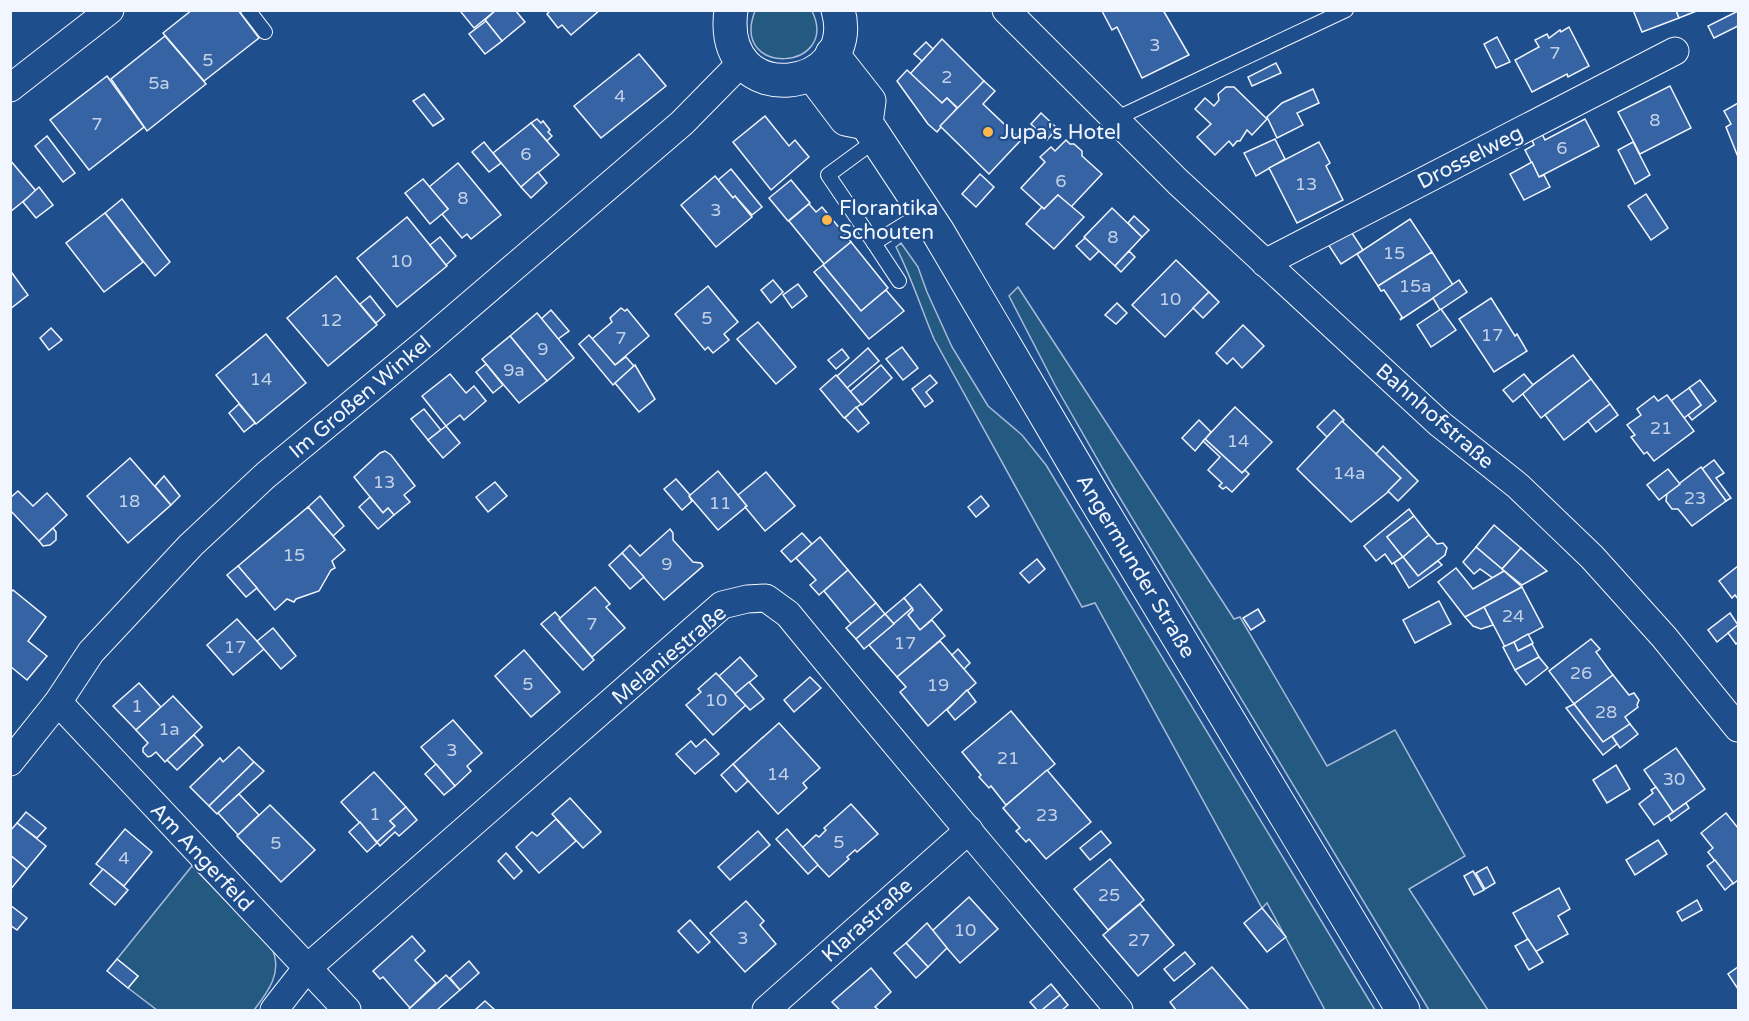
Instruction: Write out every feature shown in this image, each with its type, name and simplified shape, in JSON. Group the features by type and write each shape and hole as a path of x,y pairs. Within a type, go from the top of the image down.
{"main road":[{"path":"731,10 730,38 734,51 742,62 763,77 775,81 800,79 822,64 840,34 838,10"},
{"path":"822,64 846,119 872,131"},
{"name":"Angermunder Straße","path":"872,131 926,211 1403,1011"}],"street":[{"name":"Bahnhofstraße","path":"1006,10 1178,182 1440,424 1518,486 1592,557 1664,637 1738,728"},
{"path":"10,88 97,14"},
{"name":"Drosselweg","path":"1265,263 1675,51"},
{"name":"Im Großen Winkel","path":"10,762 58,702 91,652 191,545 266,475 429,340 682,123 742,62"},
{"name":"Melaniestraße","path":"274,1011 306,969 722,605 747,599 766,598 788,614 914,768 969,830 1119,1011"},
{"name":"Am Angerfeld","path":"58,702 347,1011"},
{"name":"Klarastraße","path":"766,1011 969,830"}],"lane":[{"path":"248,10 265,32"},
{"path":"1114,119 1346,10"},
{"path":"872,131 828,175 899,281"},
{"path":"874,243 926,211"}],"shaded area":[{"path":"755,11 812,11 817,31 812,46 800,55 785,59 769,56 757,48 751,33"},
{"path":"901,243 918,267 952,347 988,406 1022,435 1046,465 1375,1010 1325,1010 1267,903 1262,908 1095,603 1082,607 934,339 896,247"},
{"path":"1018,287 1234,619 1240,617 1327,766 1395,730 1465,856 1409,889 1488,1010 1429,1010 1114,488 1055,385 1009,296"},
{"path":"192,866 271,947 275,956 273,981 254,1010 157,1010 128,988 138,976 117,959"}],"building":[{"path":"192,10 238,10 259,38 204,81 163,33"},
{"path":"462,10 496,10 474,28 461,12"},
{"path":"496,10 515,10 525,22 502,41 485,20"},
{"path":"551,10 600,10 571,35 562,25 558,28 547,14"},
{"path":"1163,10 1189,55 1142,78 1117,27 1112,30 1102,11"},
{"path":"1633,10 1676,10 1679,18 1642,32"},
{"path":"1676,10 1699,10 1679,18"},
{"path":"1738,11 1738,26 1714,38 1708,26"},
{"path":"486,21 502,41 485,54 469,34"},
{"path":"1569,27 1589,66 1568,77 1567,74 1532,92 1515,60 1539,47 1535,40 1547,34 1549,38"},
{"path":"165,36 206,84 147,131 111,79"},
{"path":"1497,37 1510,62 1496,68 1484,44"},
{"path":"942,39 984,81 959,109 947,98 942,103 910,74"},
{"path":"926,42 933,49 922,61 914,54"},
{"path":"639,54 666,86 601,138 574,106"},
{"path":"1276,63 1281,73 1252,86 1248,77"},
{"path":"907,70 942,103 947,98 957,108 937,132 928,124 897,81"},
{"path":"107,76 144,127 89,170 50,120"},
{"path":"984,81 995,91 983,104 1021,140 989,174 940,126"},
{"path":"1670,86 1691,128 1640,154 1618,112"},
{"path":"1226,87 1234,87 1267,119 1252,135 1247,130 1240,141 1233,146 1229,141 1215,155 1197,137 1211,124 1195,109 1205,98 1214,106 1219,100 1218,94"},
{"path":"1313,89 1319,103 1297,113 1303,125 1277,138 1267,117 1282,103"},
{"path":"424,94 444,119 433,126 413,101"},
{"path":"1738,103 1738,157 1726,127 1731,124 1724,111"},
{"path":"1041,113 1057,128 1047,140 1031,124"},
{"path":"765,116 789,146 795,140 809,157 771,190 733,142"},
{"path":"537,119 541,123 543,121 550,130 548,132 552,136 547,141 531,123"},
{"path":"1585,119 1599,146 1539,177 1525,150 1534,145 1532,140 1542,134 1545,140"},
{"path":"531,123 559,155 521,187 493,153"},
{"path":"47,136 75,173 63,182 35,146"},
{"path":"1275,139 1285,159 1256,176 1244,153"},
{"path":"1066,140 1082,151 1082,156 1102,174 1071,207 1058,195 1044,209 1021,188 1045,162 1040,157 1051,147 1055,151"},
{"path":"484,142 501,163 489,172 472,152"},
{"path":"1319,142 1330,163 1326,166 1343,200 1297,223 1269,168"},
{"path":"1633,142 1650,175 1635,184 1618,150"},
{"path":"10,160 36,191 10,212"},
{"path":"1532,162 1539,177 1544,175 1550,187 1524,200 1510,174"},
{"path":"458,163 501,215 471,239 467,234 462,238 442,214 448,209 429,187"},
{"path":"731,169 762,207 752,215 718,180"},
{"path":"538,172 547,183 531,198 521,187"},
{"path":"980,174 994,187 976,207 962,194"},
{"path":"715,176 752,217 716,247 681,205"},
{"path":"423,179 448,209 430,224 405,193"},
{"path":"791,180 810,203 788,221 769,198"},
{"path":"39,187 53,205 36,218 23,202"},
{"path":"1646,194 1668,228 1651,240 1628,206"},
{"path":"1058,195 1084,217 1054,249 1026,224 1042,207 1044,209"},
{"path":"122,199 170,262 155,276 105,213"},
{"path":"809,204 816,212 822,207 851,242 824,264 789,221"},
{"path":"1112,208 1142,237 1115,266 1084,237"},
{"path":"105,213 143,262 104,292 66,243"},
{"path":"1134,216 1149,230 1142,237 1128,223"},
{"path":"407,217 447,266 397,307 357,258"},
{"path":"1410,219 1432,252 1378,286 1357,254"},
{"path":"1348,227 1363,250 1341,264 1326,241"},
{"path":"440,237 456,256 446,265 430,245"},
{"path":"1085,238 1099,251 1090,260 1076,246"},
{"path":"851,242 888,288 861,311 823,265"},
{"path":"1129,251 1135,257 1121,272 1115,266"},
{"path":"1432,252 1453,285 1400,320 1402,317 1384,290 1381,291 1378,286"},
{"path":"1176,260 1209,292 1165,337 1132,305"},
{"path":"823,265 861,311 886,290 904,311 869,339 814,272"},
{"path":"12,273 28,295 10,309 10,275"},
{"path":"336,276 377,325 328,366 287,318"},
{"path":"773,280 783,292 771,303 761,290"},
{"path":"1459,280 1467,292 1440,310 1433,298"},
{"path":"798,284 807,296 792,308 783,295"},
{"path":"708,286 738,322 724,334 729,340 713,353 708,347 705,350 675,314"},
{"path":"1209,292 1219,302 1203,318 1193,308"},
{"path":"370,296 385,315 376,323 360,304"},
{"path":"1491,298 1527,351 1494,372 1459,319"},
{"path":"1117,303 1127,313 1116,324 1105,315"},
{"path":"621,308 625,311 627,309 649,336 615,365 592,339 612,322 610,318"},
{"path":"1441,309 1456,330 1431,347 1417,325"},
{"path":"551,310 569,331 558,339 541,319"},
{"path":"537,313 574,358 547,381 510,336"},
{"path":"758,322 796,367 776,384 737,339"},
{"path":"1243,325 1264,346 1242,368 1233,358 1227,364 1216,353"},
{"path":"51,328 62,340 49,350 40,338"},
{"path":"266,334 306,383 256,424 216,375"},
{"path":"589,335 615,365 626,357 634,366 613,385 579,344"},
{"path":"510,336 547,381 519,403 482,359"},
{"path":"902,347 918,368 903,380 886,359"},
{"path":"868,348 879,361 847,388 837,376"},
{"path":"842,349 849,358 836,369 828,360"},
{"path":"1573,355 1591,379 1541,418 1522,393"},
{"path":"486,364 503,385 493,393 476,372"},
{"path":"635,365 655,399 639,412 615,383"},
{"path":"881,365 892,378 862,405 850,392"},
{"path":"450,374 466,393 474,386 486,401 464,420 460,415 446,426 422,396"},
{"path":"1524,374 1533,385 1513,402 1503,390"},
{"path":"836,375 861,404 844,418 820,389"},
{"path":"930,375 937,383 926,392 933,401 925,407 912,389"},
{"path":"1591,379 1610,404 1564,440 1545,415"},
{"path":"1700,380 1716,401 1692,420 1688,415 1701,405 1689,388"},
{"path":"1689,388 1701,405 1684,418 1671,401"},
{"path":"1667,395 1694,431 1654,461 1647,452 1644,454 1631,437 1635,435 1627,425 1641,415 1637,409 1654,396 1658,401"},
{"path":"239,404 255,423 244,432 229,413"},
{"path":"1610,404 1618,415 1596,432 1588,421"},
{"path":"856,407 869,423 858,432 845,418"},
{"path":"1235,407 1272,442 1242,473 1205,439"},
{"path":"424,409 441,430 428,440 411,419"},
{"path":"1334,410 1344,420 1327,437 1317,427"},
{"path":"1199,420 1211,432 1195,451 1182,438"},
{"path":"1342,421 1401,478 1388,492 1351,522 1297,469"},
{"path":"446,426 460,443 443,458 428,440"},
{"path":"1205,439 1242,473 1245,470 1249,474 1232,492 1226,487 1223,489 1219,486 1222,483 1208,470 1220,457 1203,441"},
{"path":"1383,446 1418,481 1398,501 1388,491 1401,478 1376,454"},
{"path":"385,451 391,455 415,486 404,495 410,502 394,515 388,508 383,513 354,477"},
{"path":"130,458 171,505 128,543 87,496"},
{"path":"1714,460 1724,473 1716,478 1731,498 1726,501 1702,469"},
{"path":"1701,467 1726,501 1692,526 1678,509 1672,509 1666,501 1667,493"},
{"path":"1668,469 1680,484 1659,500 1647,485"},
{"path":"718,471 747,506 718,530 689,496"},
{"path":"766,472 795,506 765,531 738,495"},
{"path":"164,476 180,496 171,505 155,486"},
{"path":"676,479 690,495 692,501 682,510 664,489"},
{"path":"495,482 507,496 488,512 476,497"},
{"path":"18,491 33,506 47,493 67,515 39,541 10,510 10,498"},
{"path":"320,496 344,526 333,536 308,507"},
{"path":"981,496 989,506 976,517 968,507"},
{"path":"370,497 383,513 388,508 394,515 378,529 359,507"},
{"path":"308,507 345,550 332,561 335,568 331,570 319,591 296,599 294,602 287,599 275,610 238,566"},
{"path":"1409,509 1414,516 1387,537 1403,557 1392,564 1385,554 1376,561 1364,546"},
{"path":"1414,516 1429,535 1403,557 1387,537"},
{"path":"1494,525 1521,548 1502,569 1476,547"},
{"path":"53,528 56,532 56,540 50,545 43,546 39,541"},
{"path":"670,529 673,533 673,540 693,562 701,563 703,566 664,600 622,553 630,545 640,556"},
{"path":"802,533 812,544 791,562 781,551"},
{"path":"1429,535 1437,544 1443,543 1447,548 1445,555 1418,576 1403,557"},
{"path":"820,537 848,570 819,595 810,585 816,580 796,558"},
{"path":"1476,547 1504,571 1493,578 1480,569 1474,574 1463,562"},
{"path":"1521,548 1547,571 1522,585 1502,569"},
{"path":"622,553 644,577 630,589 609,565"},
{"path":"1403,557 1418,576 1438,561 1442,565 1409,588 1394,563"},
{"path":"1037,559 1045,569 1029,583 1020,573"},
{"path":"238,566 257,588 246,597 227,575"},
{"path":"1738,566 1738,599 1735,595 1732,598 1719,581"},
{"path":"1456,568 1473,589 1504,571 1522,587 1465,617 1438,582"},
{"path":"848,570 876,603 851,624 824,591"},
{"path":"920,584 942,610 920,630 908,615 913,610 904,598"},
{"path":"595,587 610,604 606,607 625,628 592,657 559,619"},
{"path":"1522,587 1543,627 1505,647 1484,607"},
{"path":"13,590 46,617 28,641 47,656 27,680 10,666 10,593"},
{"path":"904,598 912,608 894,624 885,614"},
{"path":"1439,601 1451,624 1415,643 1403,620"},
{"path":"876,603 885,614 856,639 846,628"},
{"path":"1484,607 1493,625 1481,629 1473,626 1465,617"},
{"path":"912,608 913,610 908,615 920,630 932,620 945,636 897,677 869,645"},
{"path":"1258,609 1265,621 1251,630 1243,618"},
{"path":"555,612 594,660 583,670 541,624"},
{"path":"1730,613 1738,625 1717,642 1708,630"},
{"path":"885,614 894,624 864,649 856,639"},
{"path":"237,619 264,649 233,675 207,645"},
{"path":"1738,625 1738,642 1736,644 1728,633"},
{"path":"273,628 296,656 281,669 257,641"},
{"path":"1528,634 1533,643 1518,651 1514,642"},
{"path":"1591,639 1600,649 1596,652 1613,675 1574,704 1549,671"},
{"path":"940,641 976,683 928,726 900,692 906,687 897,677"},
{"path":"1514,642 1518,651 1532,644 1539,657 1515,670 1503,647"},
{"path":"958,649 970,663 964,669 952,655"},
{"path":"524,650 560,692 531,717 495,676"},
{"path":"740,657 757,676 735,694 719,676"},
{"path":"1539,657 1548,668 1526,685 1515,670"},
{"path":"716,673 746,705 713,735 686,705 701,692 698,689"},
{"path":"1613,675 1629,695 1634,693 1639,700 1638,707 1625,717 1630,724 1603,742 1574,704"},
{"path":"810,677 821,688 794,712 784,700"},
{"path":"749,682 764,699 750,710 735,694"},
{"path":"139,683 161,707 136,730 113,706"},
{"path":"967,690 976,702 955,720 947,710"},
{"path":"173,696 202,727 165,762 156,752 148,757 143,752 143,748 148,743 136,730"},
{"path":"1574,704 1603,742 1612,736 1617,744 1603,755 1566,708"},
{"path":"1011,711 1055,764 1006,805 991,786 989,788 979,777 981,775 962,752"},
{"path":"453,720 482,753 467,766 471,771 455,786 421,747"},
{"path":"779,723 820,768 803,783 807,788 778,814 733,764"},
{"path":"1630,724 1638,734 1620,748 1612,736"},
{"path":"194,735 203,745 177,770 167,760"},
{"path":"705,739 719,754 695,774 676,754 691,741 696,747"},
{"path":"239,747 254,762 209,806 190,787 220,758 223,762"},
{"path":"1676,748 1705,789 1673,812 1644,770"},
{"path":"254,762 264,771 217,814 209,806"},
{"path":"436,764 455,786 444,795 425,774"},
{"path":"733,764 748,781 736,792 721,775"},
{"path":"1616,765 1630,789 1607,803 1593,780"},
{"path":"1047,770 1091,822 1046,859 1029,839 1026,842 1016,831 1020,828 1003,808"},
{"path":"374,772 406,807 390,821 395,826 377,842 341,802"},
{"path":"1656,787 1673,812 1654,825 1639,804 1653,793 1651,790"},
{"path":"239,794 259,815 238,835 218,813"},
{"path":"570,798 601,832 583,848 552,814"},
{"path":"1686,803 1689,808 1671,821 1668,816"},
{"path":"851,804 878,834 857,852 855,850 847,857 849,859 829,877 802,848 816,835 819,837 826,830 824,828"},
{"path":"270,805 315,850 281,882 237,836"},
{"path":"406,807 417,820 399,836 395,832 380,846 377,842 395,826 390,821"},
{"path":"26,812 46,828 37,838 17,823"},
{"path":"1726,813 1738,828 1738,880 1733,884 1708,852 1713,848 1701,833"},
{"path":"556,819 576,841 539,873 516,847 532,832 537,836"},
{"path":"360,822 377,843 367,852 349,832"},
{"path":"17,823 46,846 27,869 10,855 10,831"},
{"path":"125,829 152,852 124,886 96,864"},
{"path":"787,829 818,865 808,874 776,839"},
{"path":"758,831 770,845 730,880 718,867"},
{"path":"1101,831 1111,843 1090,860 1080,848"},
{"path":"1658,840 1667,854 1635,875 1626,860"},
{"path":"506,853 522,871 514,879 498,861"},
{"path":"10,855 27,869 10,890"},
{"path":"1110,859 1144,900 1108,930 1074,889"},
{"path":"1715,860 1733,883 1725,890 1707,866"},
{"path":"1487,867 1495,883 1485,889 1476,873"},
{"path":"103,869 128,890 115,905 90,884"},
{"path":"1473,871 1484,890 1474,895 1464,876"},
{"path":"1559,888 1570,909 1558,916 1568,934 1535,952 1513,913"},
{"path":"969,897 998,929 960,963 932,931"},
{"path":"1697,900 1702,910 1682,921 1677,912"},
{"path":"746,901 764,921 760,925 776,944 745,972 710,933"},
{"path":"1140,904 1174,945 1138,976 1103,935"},
{"path":"10,905 27,918 17,930 10,925"},
{"path":"1262,908 1286,937 1267,952 1244,923"},
{"path":"690,920 710,942 698,953 678,931"},
{"path":"927,923 947,948 928,967 906,943"},
{"path":"412,936 425,951 415,960 436,983 410,1008 383,977 380,979 373,971"},
{"path":"1528,939 1543,962 1529,970 1515,946"},
{"path":"906,943 928,967 916,978 894,953"},
{"path":"1185,952 1195,964 1174,981 1164,969"},
{"path":"117,959 138,976 128,988 107,971"},
{"path":"469,961 479,973 460,990 450,978"},
{"path":"1212,967 1249,1010 1176,1010 1170,1002"},
{"path":"1738,967 1738,989 1728,974"},
{"path":"871,968 891,992 875,1007 879,1010 840,1010 832,1002"},
{"path":"446,975 460,990 437,1010 408,1010"},
{"path":"1051,984 1060,995 1042,1010 1037,1010 1030,1002"},
{"path":"1060,995 1068,1005 1062,1010 1042,1010"},
{"path":"485,1001 495,1010 475,1010"}],"place":[{"name":"Jupa's Hotel","path":"988,132"},
{"name":"Florantika Schouten","path":"827,220"}]}
